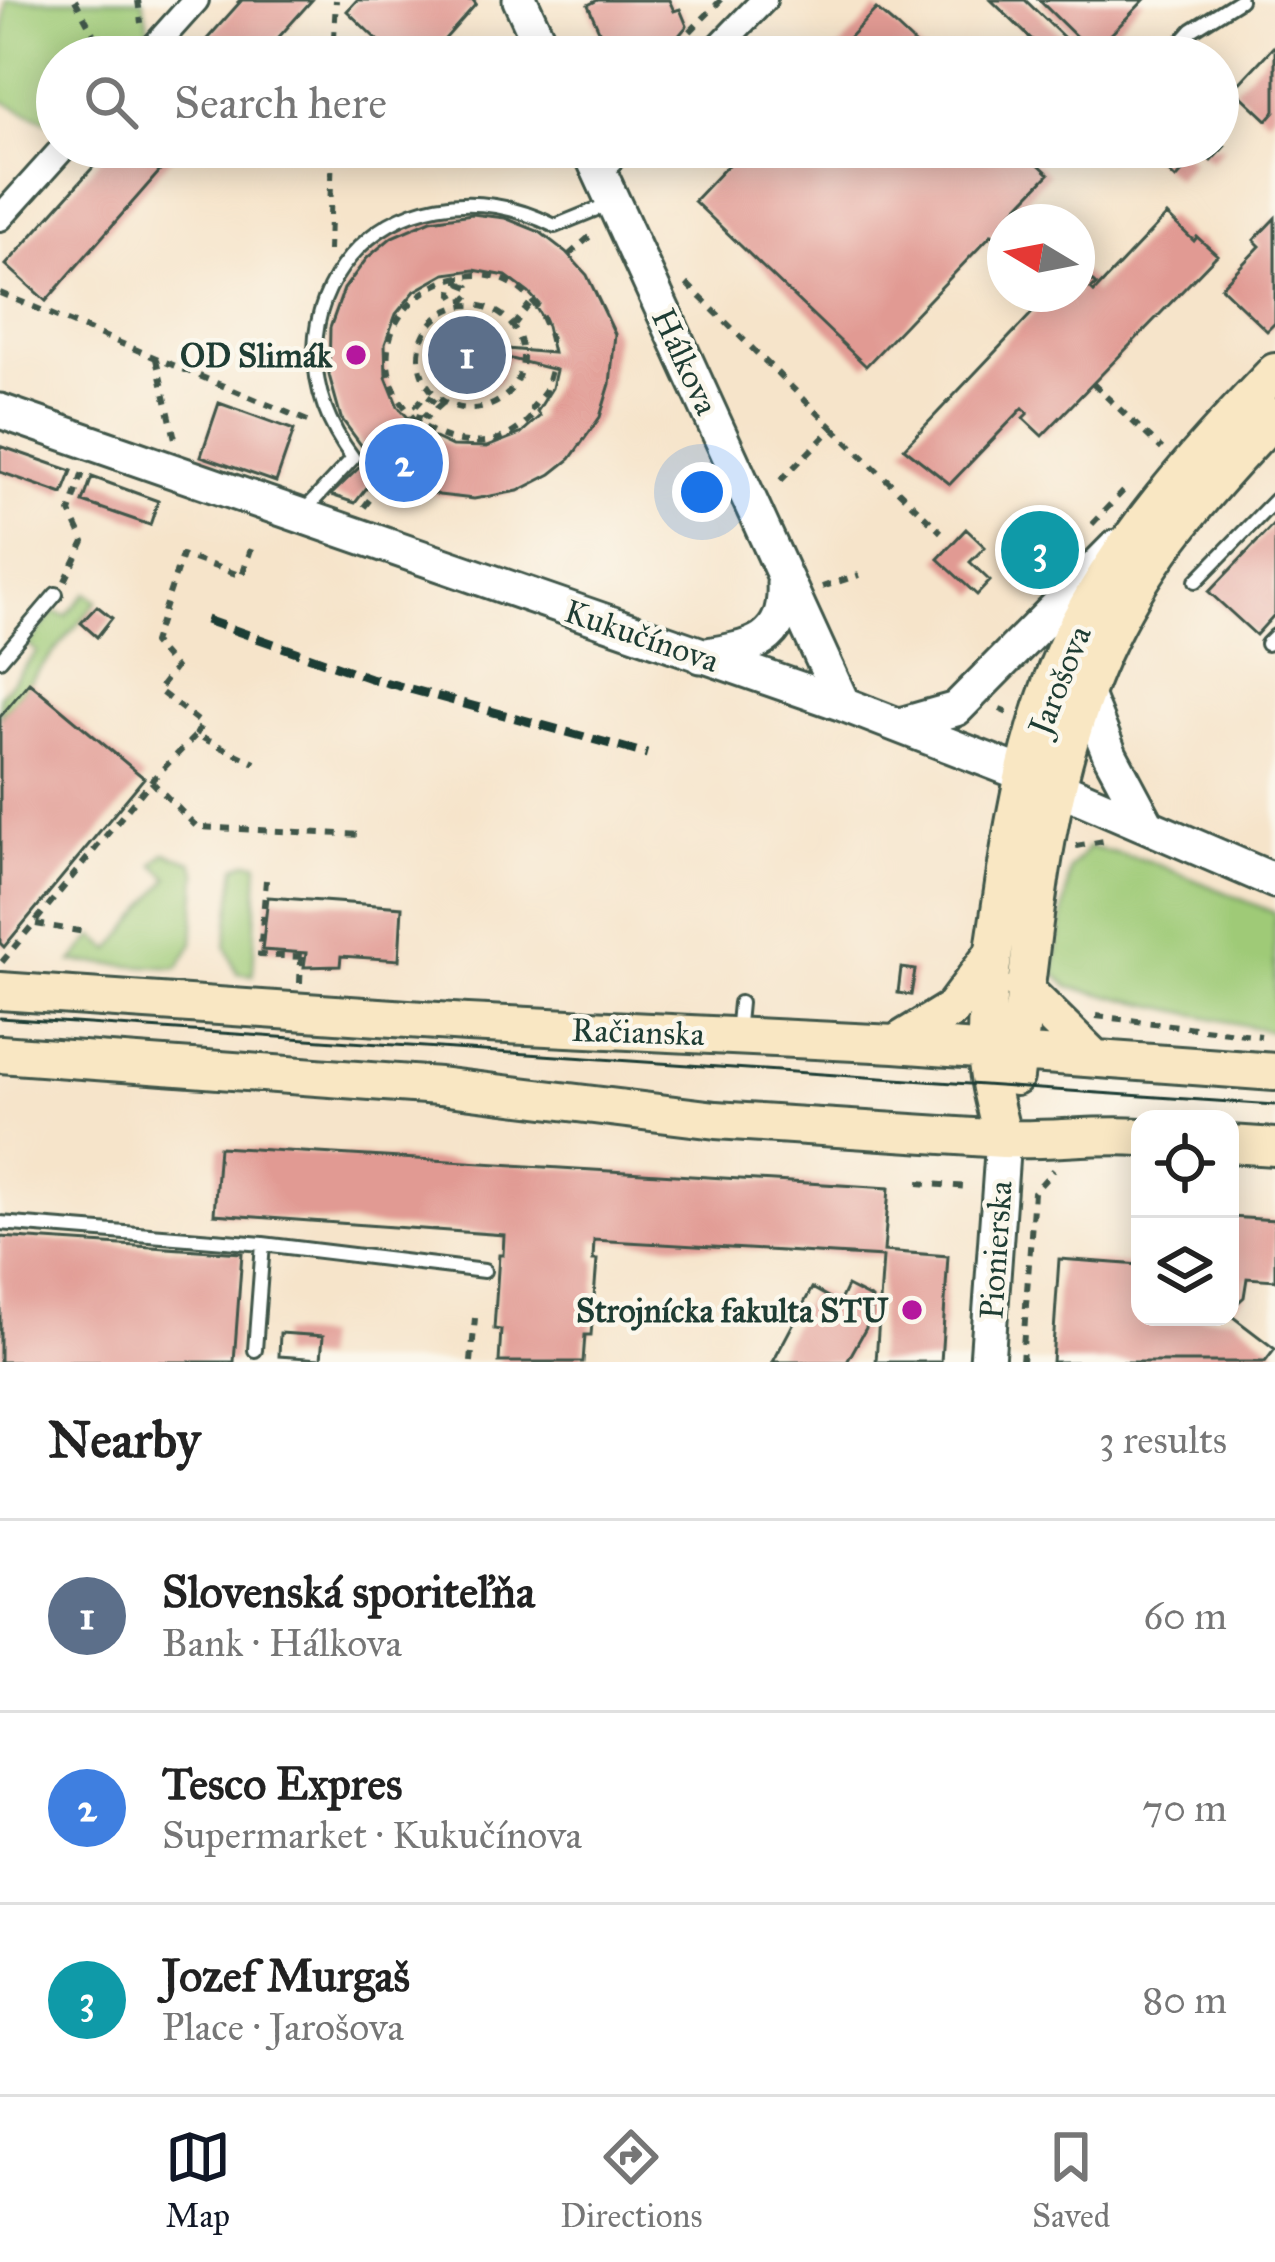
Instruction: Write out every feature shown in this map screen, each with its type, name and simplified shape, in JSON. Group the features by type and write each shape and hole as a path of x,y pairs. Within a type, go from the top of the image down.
{"main road":[{"name":"Jarošova","path":"1002,1052 1024,988 1036,892 1041,714 1070,640 1139,528 1192,459 1275,372"},
{"name":"Jarošova","path":"1002,1052 994,952 1041,781 1086,695 1108,640 1154,561 1191,508 1275,417"},
{"path":"895,1044 952,1009 994,952"},
{"path":"1024,988 1094,1058"},
{"name":"Račianska","path":"0,991 420,1020 738,1019 895,1044 1275,1072"},
{"path":"1002,1052 1003,1139"},
{"path":"0,1054 439,1086 716,1120 1049,1141 1092,1134 1131,1136"},
{"path":"1239,1145 1275,1147"}],"street":[{"path":"164,36 196,0"},
{"path":"520,0 536,36"},
{"path":"729,36 764,0"},
{"path":"0,218 45,168"},
{"name":"Hálkova","path":"604,179 843,704"},
{"name":"Kukučínova","path":"0,411 900,725 1275,881"},
{"path":"900,725 956,709 1093,568 1139,528"},
{"path":"699,656 746,647 770,634 782,612 783,575"},
{"path":"1086,695 1110,755 1148,826"},
{"name":"Pionierska","path":"987,1362 1003,1139"}],"lane":[{"path":"1187,36 1240,0"},
{"path":"299,516 352,458 327,416 316,361 326,301 357,250 389,223 439,204 502,204 555,226 604,179"},
{"path":"1196,581 1275,500"},
{"path":"0,660 56,594"},
{"path":"0,1223 263,1244 484,1271"},
{"path":"255,1350 263,1244"}],"path":[{"path":"75,0 95,36"},
{"path":"334,36 336,0"},
{"path":"686,36 721,0"},
{"path":"569,255 604,179"},
{"path":"421,424 416,406 420,398 474,408 488,406 507,395 524,368 521,337 513,326 483,306 453,298 453,286 459,279 474,273 502,279 520,290 544,318 552,350"},
{"path":"459,279 450,276 413,298 399,315 394,332 388,356 390,378 401,404 421,424 454,441 484,445 514,434 536,411 532,408 545,392 551,370"},
{"path":"680,277 941,532"},
{"path":"0,293 310,422"},
{"path":"513,326 534,298"},
{"path":"440,402 422,375 420,340 428,326 461,303"},
{"path":"155,359 180,452"},
{"path":"1093,384 1162,449"},
{"path":"421,424 440,402"},
{"path":"773,488 833,428"},
{"path":"56,594 84,542 70,512 86,460"},
{"path":"358,514 390,473"},
{"path":"0,964 202,724 158,690 175,668 152,643 182,555 242,576 250,550"},
{"path":"196,735 255,763"},
{"path":"151,781 196,827 362,835"},
{"path":"266,880 260,955 303,957 299,987"},
{"path":"36,924 85,932"},
{"path":"1081,1012 1119,1022 1246,1032 1275,1040"},
{"path":"1022,1362 1034,1192 1056,1168"},
{"path":"918,1183 969,1187"},
{"path":"471,1362 476,1318"}],"green space":[{"path":"6,0 143,0 150,36 36,36 36,116 0,100"},
{"path":"86,593 97,601 0,717 0,696 37,652 28,644 54,612 66,616"},
{"path":"1089,847 1149,861 1275,913 1275,1032 1069,987 1054,973 1070,869"},
{"path":"165,853 192,862 197,873 193,943 178,968 72,962 94,936 111,950 169,878 154,864"},
{"path":"258,863 253,975 237,973 226,946 236,867"}],"building":[{"path":"242,0 312,0 280,36 210,36"},
{"path":"357,0 473,0 476,4 448,36 373,36 347,11"},
{"path":"598,0 669,0 674,11 680,9 687,26 679,36 601,36 588,5"},
{"path":"991,0 1025,0 1062,36 1028,36"},
{"path":"1039,0 1144,0 1109,36 1076,36"},
{"path":"876,9 907,36 851,36"},
{"path":"1275,45 1275,111 1267,120 1239,94 1239,84"},
{"path":"92,168 163,168 46,301 6,265"},
{"path":"725,168 1043,168 1049,174 1020,204 987,204 987,239 866,366 694,201"},
{"path":"1165,168 1186,168 1176,179"},
{"name":"OD Slimák","path":"472,214 505,218 540,232 566,252 587,275 615,334 610,384 600,417 570,459 518,491 474,499 439,495 382,468 355,503 331,495 370,457 341,418 329,375 330,328 344,289 367,258 392,237 431,220","holes":["474,270 506,276 539,304 536,308 547,326 553,353 507,349 501,334 489,324 461,320 448,327 434,351 434,366 446,385 458,392 480,393 499,381 508,358 556,370 552,388 537,412 540,416 520,434 487,447 452,446 422,432 398,407 386,377 385,344 396,314 415,291 445,274"]},
{"path":"1167,215 1217,255 1042,436 1023,418 1028,413 1023,408 950,484 904,448 1033,312 1095,312 1095,291"},
{"path":"1275,218 1275,323 1267,331 1221,287 1260,246 1254,240"},
{"path":"219,403 294,430 276,482 201,456"},
{"path":"0,446 72,471 63,494 0,472"},
{"path":"92,477 158,501 150,525 83,502"},
{"path":"1275,523 1275,614 1256,635 1209,592"},
{"path":"966,529 985,547 970,562 990,581 977,595 938,559"},
{"path":"97,606 112,618 97,637 81,623"},
{"path":"29,682 144,778 4,947 0,943 0,717"},
{"path":"268,897 402,907 399,960 341,956 340,966 304,967 306,953 262,950"},
{"path":"901,968 915,970 911,995 898,993"},
{"path":"219,1147 889,1188 884,1251 948,1256 941,1362 876,1362 883,1257 594,1240 593,1260 597,1260 591,1335 585,1335 583,1362 499,1362 501,1330 494,1329 504,1235 214,1214"},
{"path":"1239,1218 1275,1220 1275,1280 1247,1278 1239,1302"},
{"path":"0,1237 242,1253 234,1362 0,1362"},
{"path":"1059,1259 1131,1264 1131,1326 1239,1326 1239,1322 1275,1349 1265,1362 1052,1362"},
{"path":"847,1286 872,1299 871,1319 847,1362 773,1362 812,1288 839,1303"},
{"path":"280,1333 323,1336 321,1359 279,1356"}],"tram line":[{"path":"0,1018 1275,1105"}],"railway":[{"path":"206,620 370,678 647,754"}],"place":[{"name":"OD Slimák","path":"356,355"},
{"name":"Slovenská sporiteľňa","path":"467,355"},
{"name":"Tesco Expres","path":"404,463"},
{"name":"Jozef Murgaš","path":"1040,550"},
{"name":"Strojnícka fakulta STU","path":"912,1310"}]}
